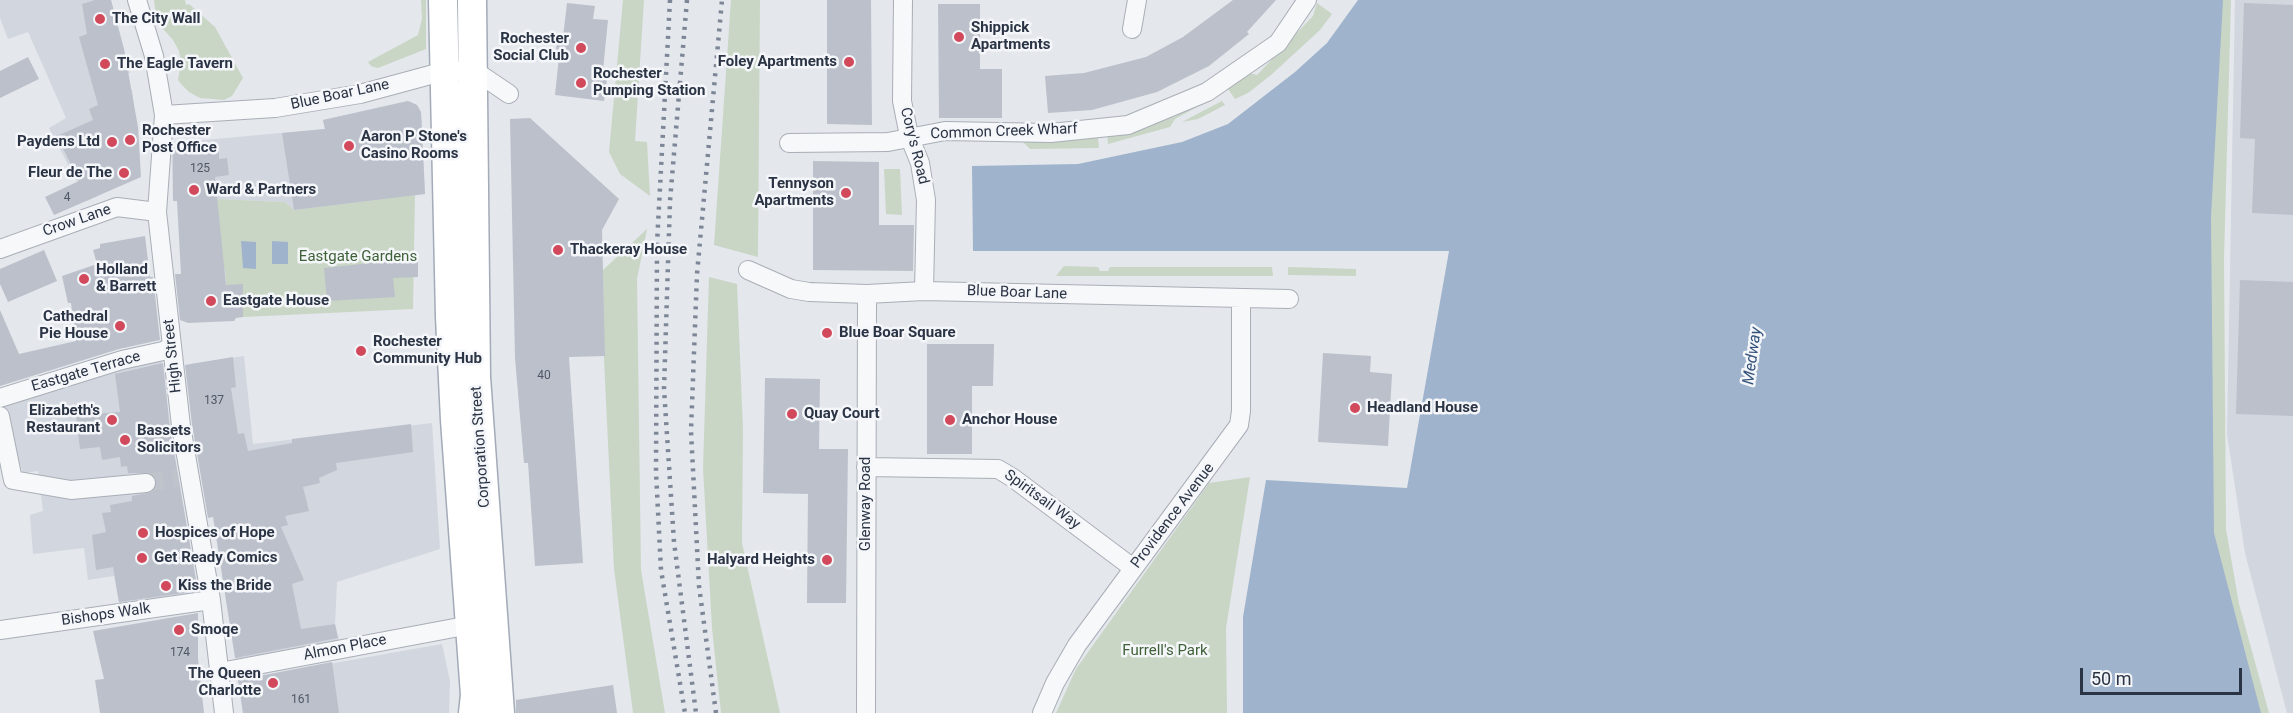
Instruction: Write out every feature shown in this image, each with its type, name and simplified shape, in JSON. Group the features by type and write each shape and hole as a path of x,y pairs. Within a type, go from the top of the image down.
{"main road":[{"name":"Corporation Street","path":"443,0 448,271 454,409 470,625 473,713"},
{"name":"Corporation Street","path":"472,0 475,71 476,388 495,614 500,713"}],"street":[{"name":"High Street","path":"137,0 154,56 164,115 157,212 184,477 211,600 224,713"},
{"name":"Cory's Road","path":"903,0 902,101 909,136 920,163 926,200 924,291"},
{"path":"1132,29 1137,0"},
{"name":"Common Creek Wharf","path":"789,142 888,142 909,136 945,131 1051,133 1128,124 1207,92 1278,43 1307,0"},
{"name":"Blue Boar Lane","path":"164,115 275,108 360,94 445,71 475,71"},
{"path":"475,71 509,94"},
{"name":"Crow Lane","path":"0,249 117,207 157,212"},
{"name":"Blue Boar Lane","path":"748,270 797,290 867,294 924,291 1241,300 1289,299"},
{"name":"Glenway Road","path":"866,713 867,294"},
{"name":"Providence Avenue","path":"1042,713 1055,683 1077,645 1239,425 1241,300"},
{"name":"Eastgate Terrace","path":"0,398 122,360 163,351 172,346"},
{"path":"0,416 13,480 42,483 70,490 146,483"},
{"name":"Spiritsail Way","path":"866,467 998,469 1133,568"},
{"name":"Bishops Walk","path":"0,630 211,600"},
{"name":"Almon Place","path":"220,672 470,625"}],"shaded area":[{"path":"0,0 111,0 130,73 123,75 132,90 139,147 100,195 87,201 49,128 66,118 28,32 8,39 0,18"},
{"path":"2235,0 2293,0 2293,713 2287,713 2245,553 2227,434"},
{"path":"408,101 417,105 421,112 425,194 294,210 285,202 216,199 173,201 171,143 325,129 323,120"},
{"path":"244,356 253,444 432,423 440,549 337,582 335,624 339,641 236,659 190,364"},
{"path":"161,357 168,421 197,592 119,603 114,576 88,580 84,548 33,554 30,515 43,511 38,471 23,473 1,403"},
{"path":"442,644 450,681 449,713 243,713 238,680"}],"green space":[{"path":"154,0 185,0 186,5 189,4 215,27 243,78 232,96 224,100 200,98 181,84 178,80 181,62 179,51 173,40 157,22"},
{"path":"421,0 426,0 426,49 378,68 371,66 368,62 418,35 422,19"},
{"path":"623,0 644,0 635,141 647,142 650,196 620,174 609,152"},
{"path":"731,0 760,0 758,257 714,245"},
{"path":"2153,0 2231,0 2224,259 2226,529 2239,604 2269,713 2234,713"},
{"path":"1317,3 1332,14 1320,30 1271,75 1248,93 1235,99 1226,86 1245,72 1257,75 1313,16"},
{"path":"1216,94 1219,95 1175,119 1170,127 1108,144 1107,133 1144,127 1174,117"},
{"path":"1222,101 1225,105 1198,119 1182,122"},
{"path":"1098,138 1099,148 1030,149 1022,141"},
{"path":"884,169 900,169 902,215 886,214"},
{"name":"Eastgate Gardens","path":"415,195 413,309 243,317 243,285 226,285 225,271 218,265 216,199 285,202 294,210"},
{"path":"647,229 637,279 641,570 665,713 633,713 614,569 604,359 603,270"},
{"path":"1064,266 1098,267 1100,271 1108,271 1110,267 1272,267 1273,276 1056,276"},
{"path":"1288,267 1356,269 1356,276 1288,275"},
{"path":"709,277 737,284 743,429 742,543 780,713 721,713 712,628 703,468"},
{"name":"Furrell's Park","path":"1250,477 1226,628 1227,713 1056,713 1076,669 1209,483"}],"water":[{"name":"Medway","path":"1358,0 2223,0 2211,217 2214,533 2261,713 1243,713 1243,617 1266,480 1407,488 1449,251 973,251 972,166 1078,164 1182,142 1228,124 1295,72 1327,43"},
{"path":"241,241 256,242 256,269 243,268"},
{"path":"272,241 288,242 288,264 272,264"}],"building":[{"path":"95,0 111,0 124,49 138,127 141,177 54,215 45,197 79,181 57,136 93,120 89,109 98,105 79,37 87,34 82,4"},
{"name":"Foley Apartments","path":"827,0 871,0 872,125 827,124"},
{"path":"1233,0 1276,0 1247,32 1249,34 1209,66 1157,92 1092,110 1048,113 1045,76 1084,73 1146,57 1183,37"},
{"path":"567,3 595,6 593,19 608,20 603,70 608,71 604,101 555,95 559,57 555,57 558,36 563,37"},
{"path":"2244,3 2293,5 2293,215 2252,213 2255,139 2240,138"},
{"name":"Shippick Apartments","path":"938,4 980,4 980,69 1002,69 1002,118 939,118"},
{"path":"28,57 39,79 0,98 0,71"},
{"path":"408,101 417,105 421,112 425,194 294,210 282,133 325,129 323,120"},
{"name":"Thackeray House","path":"530,118 619,199 602,230 605,356 569,357 583,563 535,566 528,463 524,463 515,358 510,119"},
{"path":"201,142 202,152 219,151 219,159 227,158 229,175 215,177 226,285 243,284 243,317 236,318 234,321 188,323 180,320 175,274 181,274 177,201 173,201 173,143"},
{"name":"Tennyson Apartments","path":"813,161 879,162 879,225 914,225 913,271 813,270"},
{"path":"145,236 150,277 153,277 160,340 119,349 0,386 0,310 19,354 76,341 71,303 68,303 62,276 97,264 93,250 100,248 100,244"},
{"path":"44,250 57,281 8,302 0,284 0,269"},
{"path":"418,258 418,277 393,278 395,297 327,301 324,268"},
{"path":"2240,280 2293,282 2293,416 2236,414"},
{"name":"Anchor House","path":"927,344 994,344 993,386 972,386 972,454 927,454"},
{"name":"Headland House","path":"1323,353 1371,356 1370,372 1392,374 1388,446 1318,442"},
{"path":"233,357 236,387 231,388 238,434 244,433 248,451 292,443 292,439 411,424 413,452 336,463 337,470 319,478 320,483 303,487 309,511 285,516 288,525 281,527 304,580 292,584 301,629 335,624 338,638 235,658 213,517 208,518 192,424 185,365"},
{"path":"163,363 170,428 198,591 119,602 113,567 96,570 92,535 106,532 102,513 111,512 110,505 132,501 132,496 152,492 157,481 150,473 128,473 127,466 121,467 120,457 102,460 100,447 80,449 76,415 120,412 115,374"},
{"name":"Quay Court","path":"765,378 820,379 819,449 848,449 846,603 807,603 808,494 763,493"},
{"path":"198,613 198,658 204,713 100,713 95,680 104,679 93,631"},
{"path":"332,662 339,713 243,713 238,680"},
{"path":"613,685 617,713 516,713 516,700"}],"tunnel":[{"path":"146,483 178,478"}],"railway":[{"path":"670,0 657,244 656,472 661,570 685,713"},
{"path":"687,0 670,201 664,389 674,542 696,713"},
{"path":"716,713 699,586 691,431 697,274 722,0"}],"place":[{"name":"The City Wall","path":"100,19"},
{"name":"Shippick Apartments","path":"959,37"},
{"name":"Rochester Social Club","path":"581,48"},
{"name":"Foley Apartments","path":"849,62"},
{"name":"The Eagle Tavern","path":"105,64"},
{"name":"Rochester Pumping Station","path":"581,83"},
{"name":"Rochester Post Office","path":"130,140"},
{"name":"Paydens Ltd","path":"112,142"},
{"name":"Aaron P Stone's Casino Rooms","path":"349,146"},
{"name":"Fleur de The","path":"124,173"},
{"name":"Ward & Partners","path":"194,190"},
{"name":"Tennyson Apartments","path":"846,193"},
{"name":"Thackeray House","path":"558,250"},
{"name":"Holland & Barrett","path":"84,279"},
{"name":"Eastgate House","path":"211,301"},
{"name":"Cathedral Pie House","path":"120,326"},
{"name":"Blue Boar Square","path":"827,333"},
{"name":"Rochester Community Hub","path":"361,351"},
{"name":"Headland House","path":"1355,408"},
{"name":"Quay Court","path":"792,414"},
{"name":"Elizabeth's Restaurant","path":"112,420"},
{"name":"Anchor House","path":"950,420"},
{"name":"Bassets Solicitors","path":"125,440"},
{"name":"Hospices of Hope","path":"143,533"},
{"name":"Get Ready Comics","path":"142,558"},
{"name":"Halyard Heights","path":"827,560"},
{"name":"Kiss the Bride","path":"166,586"},
{"name":"Smoqe","path":"179,630"},
{"name":"The Queen Charlotte","path":"273,683"}]}
